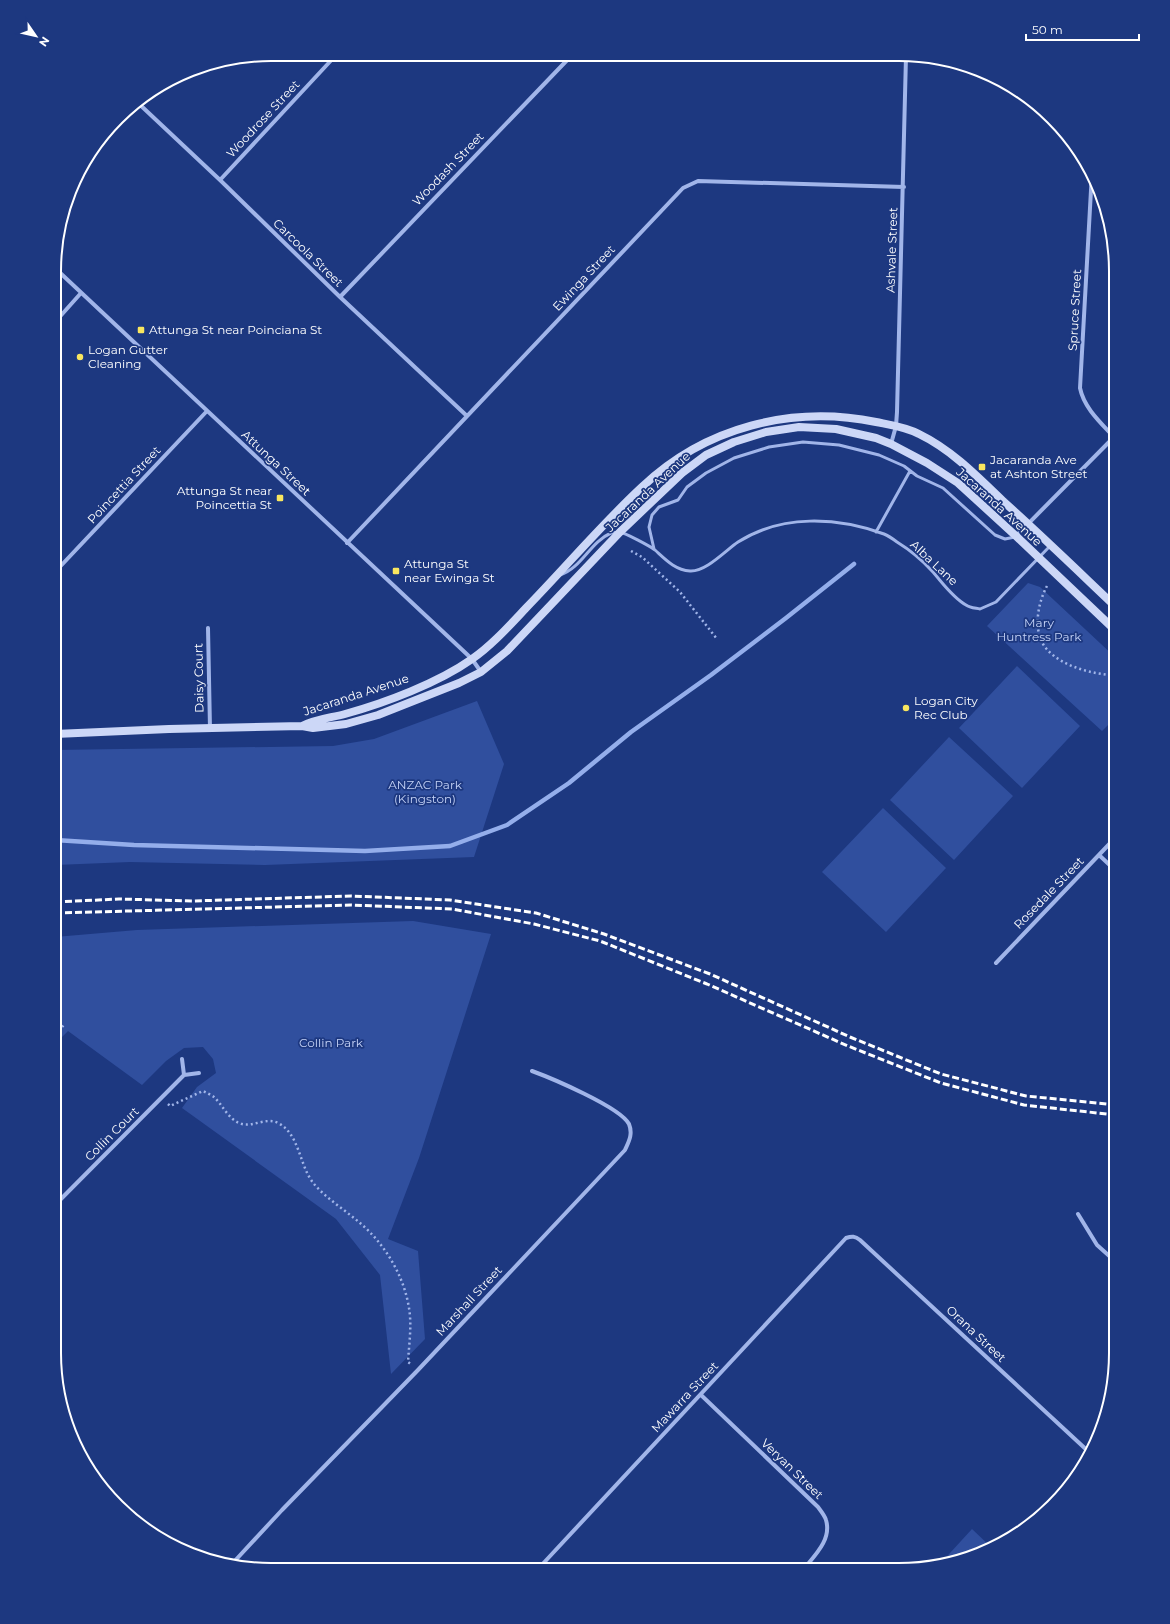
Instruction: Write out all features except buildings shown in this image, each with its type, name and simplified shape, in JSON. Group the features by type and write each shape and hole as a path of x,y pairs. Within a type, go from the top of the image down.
{"street":[{"name":"Woodrose Street","path":"220,180 330,61"},
{"name":"Woodash Street","path":"340,297 566,61"},
{"name":"Ashvale Street","path":"891,444 896,426 904,187 906,61"},
{"name":"Carcoola Street","path":"141,106 220,180 340,297 467,416"},
{"name":"Ewinga Street","path":"347,543 683,188 698,181 904,187"},
{"name":"Spruce Street","path":"1092,191 1080,388 1082,397 1100,423 1109,431"},
{"name":"Attunga Street","path":"61,274 472,659 481,672"},
{"path":"61,315 81,293"},
{"name":"Poincettia Street","path":"61,566 207,411"},
{"name":"Jacaranda Avenue","path":"302,726 314,721 344,714 410,691 443,677 472,659 503,632 643,486 677,458 709,440 753,424 785,418 811,416 847,417 907,428 918,433 956,458 1109,600"},
{"name":"Jacaranda Avenue","path":"61,734 169,728 210,729 302,726 313,728 346,724 378,715 459,683 481,672 507,651 620,532 656,504 682,473 706,455 734,442 766,432 799,427 836,429 876,438 891,444 927,463 958,483 1109,624"},
{"path":"1016,536 1109,442"},
{"name":"Daisy Court","path":"208,628 210,729"},
{"name":"Rosedale Street","path":"996,963 1109,844"},
{"path":"1099,855 1109,864"},
{"path":"182,1059 184,1075 199,1073"},
{"name":"Marshall Street","path":"236,1560 418,1370 625,1150 631,1137 628,1124 619,1114 565,1084 532,1071"},
{"name":"Collin Court","path":"61,1199 184,1075"},
{"path":"1078,1214 1097,1245 1109,1256"},
{"name":"Orana Street","path":"846,1238 856,1237 860,1240 1086,1449"},
{"name":"Mawarra Street","path":"544,1563 846,1238"},
{"name":"Veryan Street","path":"701,1395 818,1507 826,1520 828,1534 822,1546 809,1563"}],"lane":[{"path":"654,549 649,527 656,504 678,500 687,487 706,473 734,458 769,447 803,442 839,445 879,455 904,466 919,478 942,488 995,535 1005,539 1016,536"},
{"path":"876,532 910,471"},
{"name":"Alba Lane","path":"620,532 654,549 664,559 678,568 691,572 707,566 738,542 761,530 785,523 814,520 843,523 886,534 910,550 931,570 948,590 966,606 980,610 996,602 1051,545"},
{"path":"555,577 566,573 577,566 600,541 611,533 620,532"}],"path":[{"path":"631,551 642,557 680,592 717,639"},
{"path":"1047,586 1039,609 1038,627 1041,640 1050,652 1060,660 1076,668 1092,673 1109,674"},
{"path":"61,1027 64,1024"},
{"path":"162,1098 170,1106 204,1091 214,1097 229,1115 242,1124 252,1124 265,1121 277,1122 289,1132 296,1146 304,1170 314,1184 362,1224 384,1250 404,1284 410,1309 408,1362 418,1370"}],"green space":[{"name":"Mary Huntress Park","path":"1028,583 1040,587 1109,651 1109,724 1102,731 987,626"},
{"path":"1017,666 1080,726 1022,788 959,728"},
{"name":"ANZAC Park (Kingston)","path":"477,701 504,764 474,857 265,865 130,862 61,865 61,750 333,746 374,739"},
{"path":"949,737 1013,796 954,860 890,800"},
{"path":"883,808 946,868 886,932 822,872"},
{"name":"Collin Park","path":"413,921 491,934 419,1158 388,1239 418,1251 425,1339 391,1374 380,1275 336,1219 182,1108 197,1087 216,1073 213,1059 203,1047 184,1048 166,1061 142,1085 68,1031 61,1038 61,936 137,930"},
{"path":"972,1529 987,1543 967,1552 946,1558"}],"waterway":[{"path":"61,840 134,845 365,851 450,846 507,825 569,783 631,732 711,675 854,564"}],"railway":[{"path":"61,902 119,899 193,901 351,896 450,900 536,913 604,934 710,974 850,1037 941,1074 1026,1096 1109,1104"},
{"path":"61,913 351,905 452,909 534,924 600,941 707,984 848,1046 941,1083 1024,1105 1109,1114"}],"place":[{"name":"Attunga St near Poinciana St","path":"141,330"},
{"name":"Logan Gutter Cleaning","path":"80,357"},
{"name":"Jacaranda Ave at Ashton Street","path":"982,467"},
{"name":"Attunga St near Poincettia St","path":"280,498"},
{"name":"Attunga St near Ewinga St","path":"396,571"},
{"name":"Logan City Rec Club","path":"906,708"}]}
